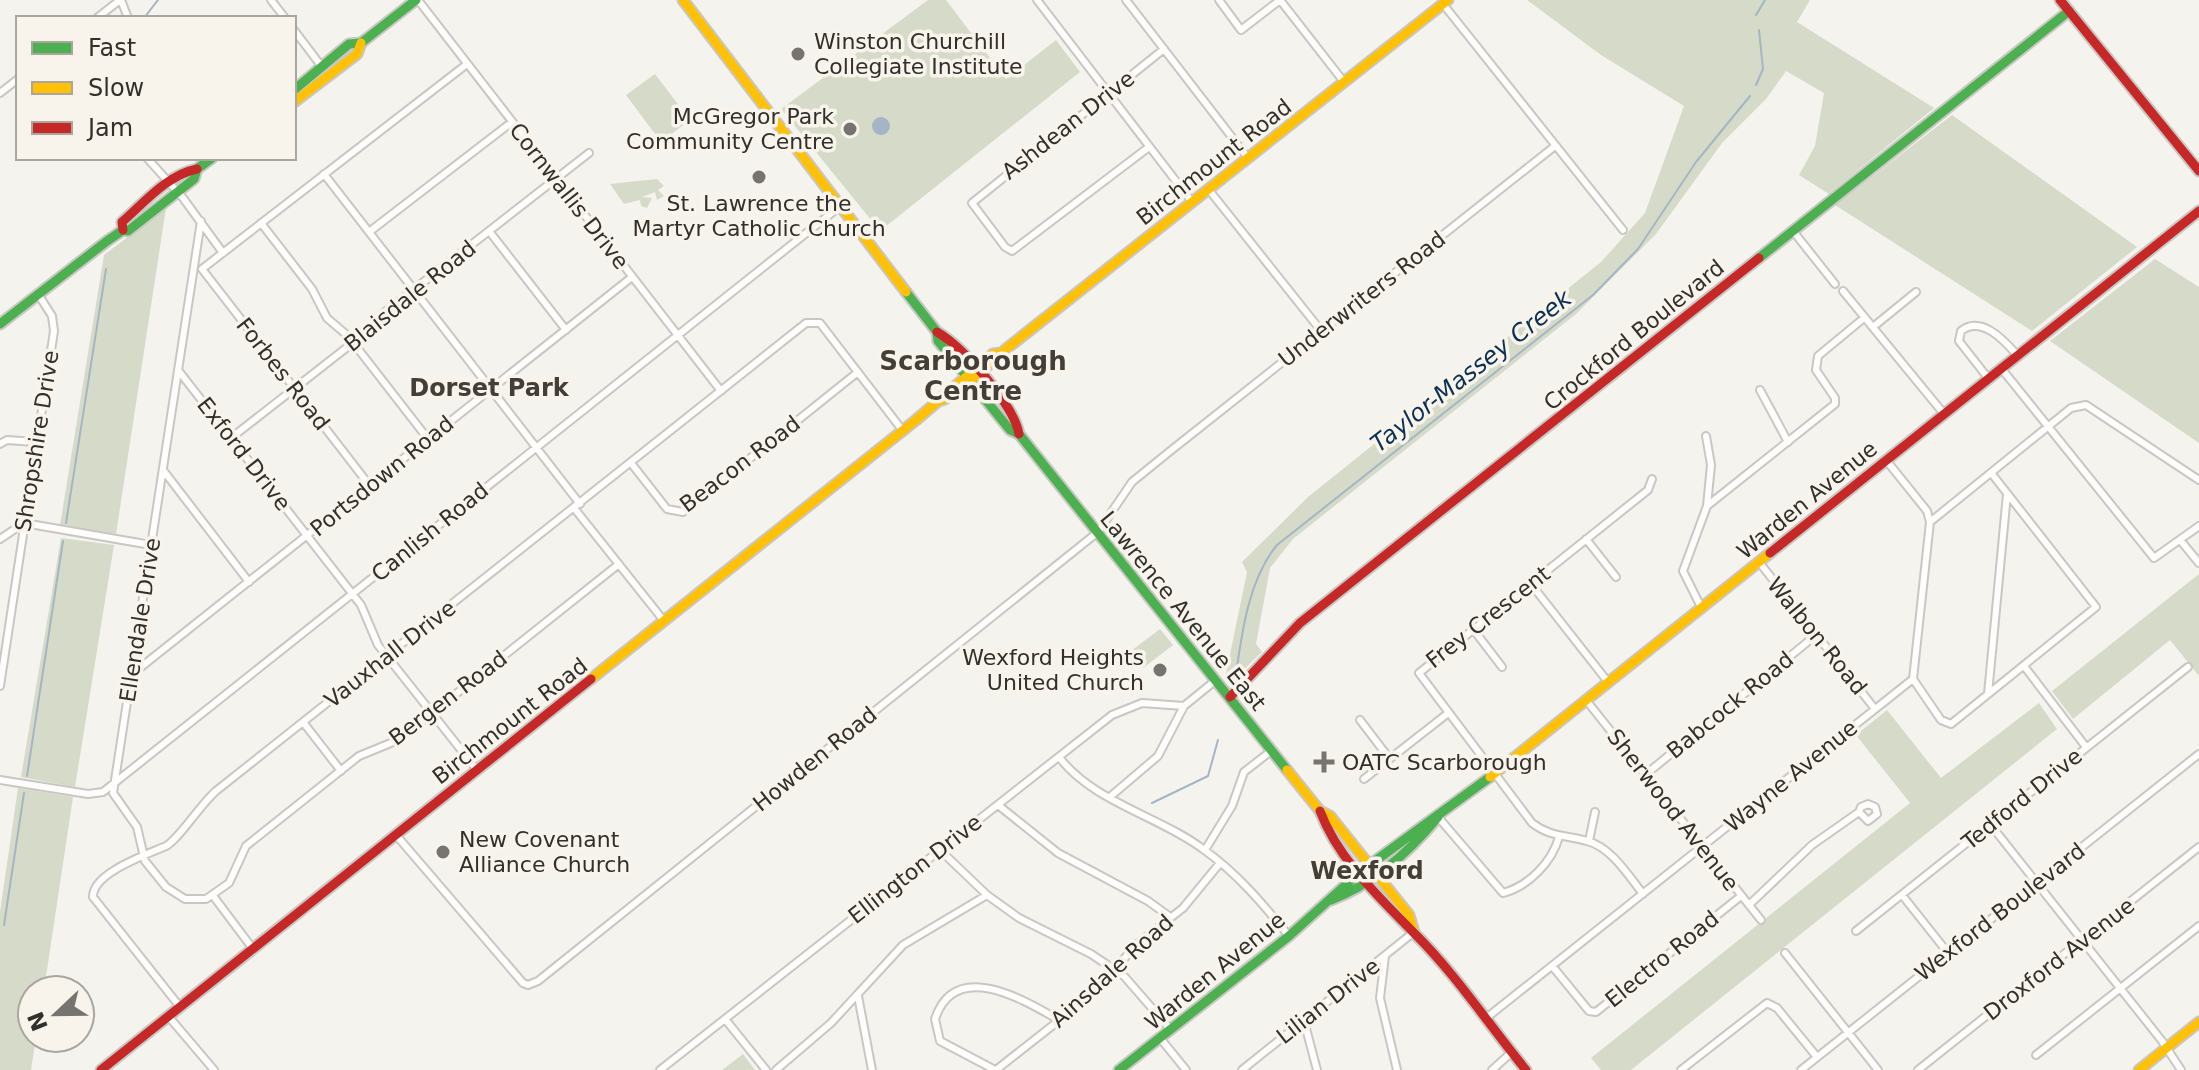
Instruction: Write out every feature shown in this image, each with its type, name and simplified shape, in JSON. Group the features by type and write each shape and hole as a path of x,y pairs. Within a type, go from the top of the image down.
{"main road":[{"path":"296,101 357,54 361,43 417,0"},
{"name":"Lawrence Avenue East","path":"683,0 937,332 946,335 973,376 1017,423 1019,434 1217,679 1271,751 1373,869 1409,915 1414,932"},
{"path":"2060,0 2199,171"},
{"name":"Birchmount Road","path":"101,1070 942,400 943,395 998,361 1001,353 1445,2"},
{"name":"Crockford Boulevard","path":"1230,697 1300,623 2069,11"},
{"path":"296,88 349,44 361,43"},
{"path":"322,67 329,76"},
{"path":"123,230 122,222 187,169 197,169 209,160"},
{"path":"0,324 178,192 194,179 197,169"},
{"name":"Warden Avenue","path":"1119,1070 1331,900 1346,896 1363,876 1427,833 1438,817 2199,211"},
{"name":"Lawrence Avenue East","path":"1320,811 1322,824 1363,876 1400,922 1414,932 1526,1070"},
{"path":"2139,1070 2199,1022"}],"street":[{"path":"100,16 121,0"},
{"path":"271,0 283,16"},
{"name":"Cornwallis Drive","path":"417,0 721,391"},
{"path":"1037,0 1192,202"},
{"path":"1219,0 1241,30 1280,0 1344,82"},
{"path":"1128,1 1248,158"},
{"path":"1445,2 1623,230"},
{"path":"296,33 322,67"},
{"name":"Ashdean Drive","path":"1149,147 1012,251 982,219 973,201 1164,49"},
{"path":"198,269 223,253 467,64"},
{"path":"0,93 16,81"},
{"path":"369,232 512,122"},
{"name":"Underwriters Road","path":"1098,532 1132,482 1555,146"},
{"name":"Blaisdale Road","path":"231,438 589,153"},
{"path":"149,160 178,192 223,253"},
{"path":"324,174 536,448 664,621"},
{"path":"1209,190 1322,332"},
{"name":"Canlish Road","path":"0,780 93,794 103,792 839,207"},
{"name":"Ellendale Drive","path":"114,781 178,370 198,269 201,221"},
{"path":"261,223 312,289 330,322 353,343 428,439"},
{"path":"489,231 566,330"},
{"path":"1793,231 1835,284"},
{"name":"Forbes Road","path":"198,269 370,486"},
{"name":"Portsdown Road","path":"131,675 632,277"},
{"path":"1843,291 1944,414"},
{"path":"1873,327 1916,292"},
{"name":"Shropshire Drive","path":"0,686 3,633 54,331 52,316 38,294"},
{"path":"1707,506 1835,404 1835,398 1816,370 1818,356 1864,318"},
{"name":"Vauxhall Drive","path":"180,1007 93,897 96,887 143,854 173,841 200,804 806,323 820,323 858,372"},
{"path":"1988,378 1959,341 1961,331 1971,324 1981,326 2005,341 2017,355"},
{"path":"2001,368 2154,558 2199,526"},
{"name":"Exford Drive","path":"178,370 366,612 373,636 387,658 477,770"},
{"path":"858,372 903,431"},
{"name":"Beacon Road","path":"631,463 667,509 683,512 858,372"},
{"path":"1760,390 1788,442"},
{"path":"1930,522 2071,408 2086,405 2199,480"},
{"path":"1701,607 1683,571 1707,506 1711,465 1706,436"},
{"path":"0,444 7,440 36,442"},
{"path":"1886,460 1927,511 1930,522 1913,679 1947,725 2096,607 1992,474"},
{"path":"163,470 249,582"},
{"name":"Frey Crescent","path":"1559,837 1532,823 1419,673 1648,490 1652,479"},
{"path":"1988,694 2007,492"},
{"path":"0,539 24,523 151,545"},
{"name":"Howden Road","path":"396,835 519,979 531,984 1098,532"},
{"path":"1586,539 1616,577"},
{"path":"2181,541 2199,563"},
{"name":"Walbon Road","path":"1759,562 1875,709"},
{"name":"Bergen Road","path":"214,897 229,883 246,846 364,753 393,743 619,564"},
{"path":"1531,584 1608,682"},
{"path":"1473,629 1502,667"},
{"name":"Babcock Road","path":"1645,775 1816,635"},
{"path":"2024,666 2086,747"},
{"name":"Tedford Drive","path":"1856,931 2188,667"},
{"path":"1111,796 1158,756 1184,706 1217,679"},
{"name":"Wayne Avenue","path":"1485,1019 1913,679"},
{"name":"Sherwood Avenue","path":"1586,700 1761,920"},
{"name":"Ellington Drive","path":"660,1070 1123,708 1142,703 1184,706"},
{"path":"1364,779 1447,714"},
{"path":"1360,720 1389,758"},
{"path":"303,722 341,771"},
{"path":"1205,850 1232,806 1244,772 1271,751"},
{"name":"Wexford Boulevard","path":"1801,1070 2199,754"},
{"path":"1059,757 1081,778 1205,850 1245,884 1289,936"},
{"path":"114,781 113,793 137,827 145,861 174,895 193,901 214,897 253,949"},
{"path":"998,805 1040,841 1170,917"},
{"path":"1589,841 1595,812"},
{"path":"1749,905 1812,845 1859,812"},
{"path":"1438,817 1503,893 1543,867 1554,856 1559,837 1589,841 1609,853 1643,894"},
{"path":"1990,824 2181,1070"},
{"name":"Droxford Avenue","path":"1918,1070 2199,847"},
{"path":"940,850 987,895 1019,918 1114,970 1147,999 1170,1029"},
{"name":"Ainsdale Road","path":"996,1070 1094,993 1114,970 1183,908 1220,863"},
{"path":"776,1070 858,996 903,945 987,895"},
{"path":"1902,895 1948,953"},
{"name":"Electro Road","path":"1553,967 1589,1011 1596,1012 1741,896"},
{"path":"2036,1055 2199,926"},
{"name":"Lilian Drive","path":"1242,1070 1414,932"},
{"path":"1785,953 1878,1070"},
{"path":"1385,956 1380,998 1397,1070"},
{"path":"996,1070 940,1041 935,1019 945,1001 966,989 987,986 1010,994 1059,1020"},
{"path":"858,996 872,1070"},
{"path":"1681,1070 1767,1003 1777,1008 1817,1057"},
{"path":"169,1017 214,1070"},
{"path":"725,1019 766,1070"},
{"path":"1304,1021 1317,1070"},
{"path":"1160,1038 1186,1070"},
{"path":"1492,1070 1512,1052"}],"green space":[{"path":"928,0 946,0 1006,79 1056,40 1080,72 880,231 781,109"},
{"path":"1527,0 1810,0 1797,22 1934,108 1829,194 1799,175 1815,146 1824,93 1786,71 1766,99 1722,143 1656,234 1576,314 1293,539 1270,568 1256,644 1262,652 1235,678 1226,674 1247,572 1242,562 1308,497 1601,262 1645,213 1684,106 1601,55"},
{"path":"655,74 690,120 661,142 626,95"},
{"path":"1952,115 2137,247 2032,331 1835,205"},
{"path":"657,179 664,186 658,190 664,196 657,200 655,192 642,197 652,198 647,208 641,206 640,200 624,204 610,184"},
{"path":"166,208 116,534 60,525 104,255"},
{"path":"2155,259 2199,287 2199,443 2050,341"},
{"path":"61,538 114,545 75,787 21,777"},
{"path":"2199,574 2199,676 2170,640 2073,719 2052,691"},
{"path":"1160,629 1173,645 1143,668 1131,651"},
{"path":"2039,703 2057,729 1631,1070 1601,1070 1591,1058 1910,803 1856,735 1887,710 1941,778"},
{"path":"18,788 73,797 46,974 16,974 16,1054 34,1054 31,1070 0,1070 0,912"},
{"path":"743,1054 755,1070 722,1070"}],"water":[{"path":"881,117 890,126 881,135 872,126"}],"waterway":[{"path":"146,16 158,0"},
{"name":"Taylor-Massey Creek","path":"1756,15 1765,0"},
{"name":"Taylor-Massey Creek","path":"1756,85 1763,69 1759,30"},
{"name":"Taylor-Massey Creek","path":"1236,674 1253,589 1277,545 1593,295 1638,249 1696,162 1750,96"},
{"path":"66,523 106,269"},
{"path":"27,776 63,541"},
{"name":"Taylor-Massey Creek","path":"1152,803 1208,776 1218,740"},
{"path":"4,925 24,793"}],"traffic: fast":[{"path":"296,88 349,44 361,43 416,0"},
{"path":"1759,258 2069,11"},
{"path":"0,324 107,241 123,230 128,231 194,179 197,169 209,160"},
{"path":"906,292 937,332 938,341 1010,430 1019,434 1287,770"},
{"path":"1119,1070 1289,936 1360,872 1490,777"},
{"path":"1331,900 1362,885 1390,865 1438,817"}],"traffic: slow":[{"path":"683,0 906,292"},
{"path":"942,400 956,394 1006,349 1448,0"},
{"path":"296,100 357,54 361,43"},
{"path":"591,679 916,420 993,354 1001,353"},
{"path":"1490,777 1770,553"},
{"path":"1287,770 1320,811 1330,816 1409,915 1414,932"},
{"path":"2139,1070 2199,1022"}],"traffic: jam":[{"path":"2060,0 2199,171"},
{"path":"123,230 122,222 156,191 176,177 197,169"},
{"path":"1770,553 2199,211"},
{"path":"1230,697 1300,623 1759,258"},
{"path":"937,332 960,350 986,378 1008,408 1019,434"},
{"path":"101,1070 591,679"},
{"path":"1320,811 1348,861 1443,965 1526,1070"}],"place":[{"name":"Winston Churchill Collegiate Institute","path":"798,54"},
{"name":"McGregor Park Community Centre","path":"850,129"},
{"name":"St. Lawrence the Martyr Catholic Church","path":"759,177"},
{"name":"Wexford Heights United Church","path":"1160,670"},
{"name":"OATC Scarborough","path":"1324,762"},
{"name":"New Covenant Alliance Church","path":"443,852"}],"district":[{"name":"Scarborough Centre","path":"973,376"},
{"name":"Dorset Park","path":"489,388"},
{"name":"Wexford","path":"1367,871"}]}
